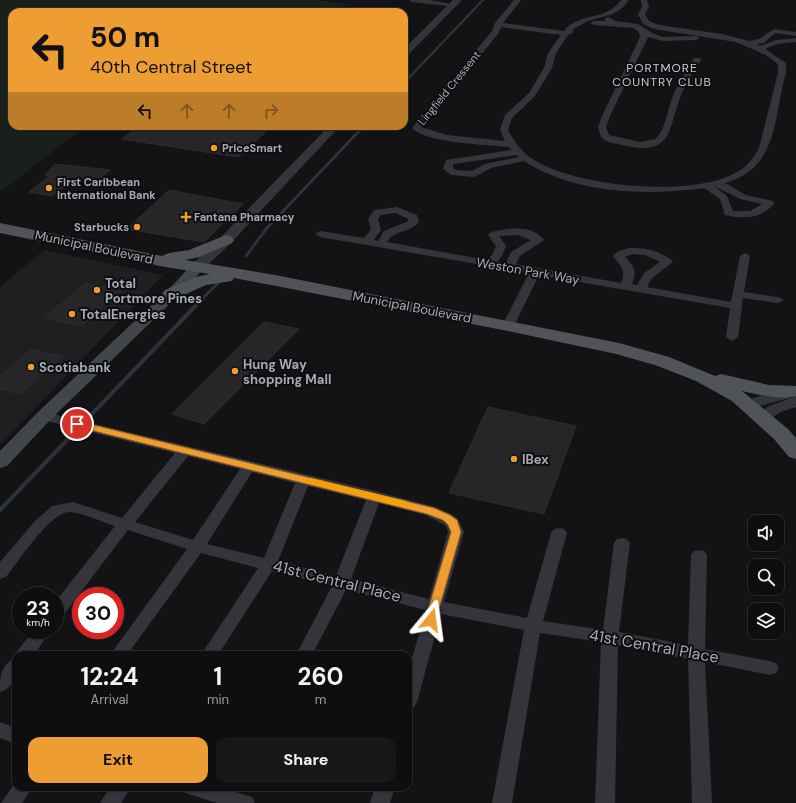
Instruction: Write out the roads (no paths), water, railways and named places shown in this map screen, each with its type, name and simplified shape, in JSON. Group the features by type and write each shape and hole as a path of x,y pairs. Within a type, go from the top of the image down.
{"main road":[{"name":"Municipal Boulevard","path":"0,228 154,259 508,326 662,361 704,377 756,411 781,434 796,452"},
{"path":"154,259 193,254 226,240"},
{"path":"226,240 220,254 222,261 244,275"},
{"path":"154,259 173,272 175,280 171,294"},
{"path":"0,462 44,416 171,294 197,267"},
{"path":"171,294 209,279 244,275"},
{"path":"704,377 770,391 794,394"}],"street":[{"path":"412,0 448,4"},
{"path":"408,50 458,0"},
{"path":"498,25 518,0"},
{"path":"606,15 616,10 626,0"},
{"path":"644,0 646,4 645,9 641,14 646,22"},
{"path":"619,14 587,19 573,24 559,39 552,53 548,68 532,94 508,117 504,130 510,144 522,155 552,172 584,181 613,186 650,190 687,189 717,183 744,172 761,154 765,143 782,74 782,63 771,52 749,44 731,39 657,27 635,18"},
{"path":"606,15 605,18 614,23"},
{"path":"498,25 566,33 594,23 614,23 635,26 651,36 671,40 707,38 749,44 761,41 774,31 796,34"},
{"name":"Lingfield Cressent","path":"498,25 495,32 416,128 422,132 439,136 510,144"},
{"path":"639,50 677,38 675,32 667,28"},
{"path":"642,31 644,37 639,50 602,127 605,137 619,143 649,144 659,140 666,128 675,100 697,60"},
{"path":"760,48 776,42 796,40"},
{"path":"197,267 226,240 331,130"},
{"path":"522,155 488,166 474,174 454,173 448,169 450,162 522,155"},
{"path":"706,185 724,198 728,213 754,215 769,204 744,197 717,183"},
{"path":"366,243 376,230 373,219 378,212 397,210 413,216 414,222 406,227 388,233 380,245"},
{"path":"490,263 497,256 501,246 493,235 505,231 525,232 539,240 515,254 509,267"},
{"name":"Weston Park Way","path":"320,234 737,306"},
{"path":"625,287 630,275 627,265 618,256 631,251 646,250 668,262 648,273 644,279 641,290"},
{"path":"732,337 745,256"},
{"path":"508,326 535,272"},
{"path":"738,294 778,300"},
{"path":"756,411 775,409 794,394"},
{"path":"44,416 248,467 375,496 430,511 453,523 456,532 412,687"},
{"path":"64,602 184,451"},
{"path":"121,651 197,547 248,467"},
{"path":"212,651 269,564 304,479"},
{"path":"306,651 342,582 375,496"},
{"name":"41st Central Place","path":"0,573 40,525 54,511 64,507 73,507 197,547 434,606 533,626 610,637 770,668"},
{"path":"502,803 533,626 559,533"},
{"path":"605,803 610,637 622,543"},
{"path":"699,554 696,654 702,803"},
{"path":"27,651 36,639"},
{"path":"0,685 12,670"},
{"path":"0,730 12,734"},
{"path":"11,803 19,791"},
{"path":"110,803 118,791"},
{"path":"207,791 234,798"},
{"path":"380,803 384,791"}],"waterway":[{"path":"408,79 483,0"},
{"path":"246,256 267,228 360,130"},
{"path":"203,298 218,283"},
{"path":"0,510 203,298"}],"place":[{"name":"PriceSmart","path":"214,148"},
{"name":"First Caribbean International Bank","path":"49,188"},
{"name":"Fantana Pharmacy","path":"186,217"},
{"name":"Starbucks","path":"137,227"},
{"name":"Total Portmore Pines","path":"97,290"},
{"name":"TotalEnergies","path":"72,314"},
{"name":"Scotiabank","path":"31,367"},
{"name":"Hung Way shopping Mall","path":"235,371"},
{"name":"IBex","path":"514,459"}],"district":[{"name":"PORTMORE COUNTRY CLUB","path":"662,75"}]}
